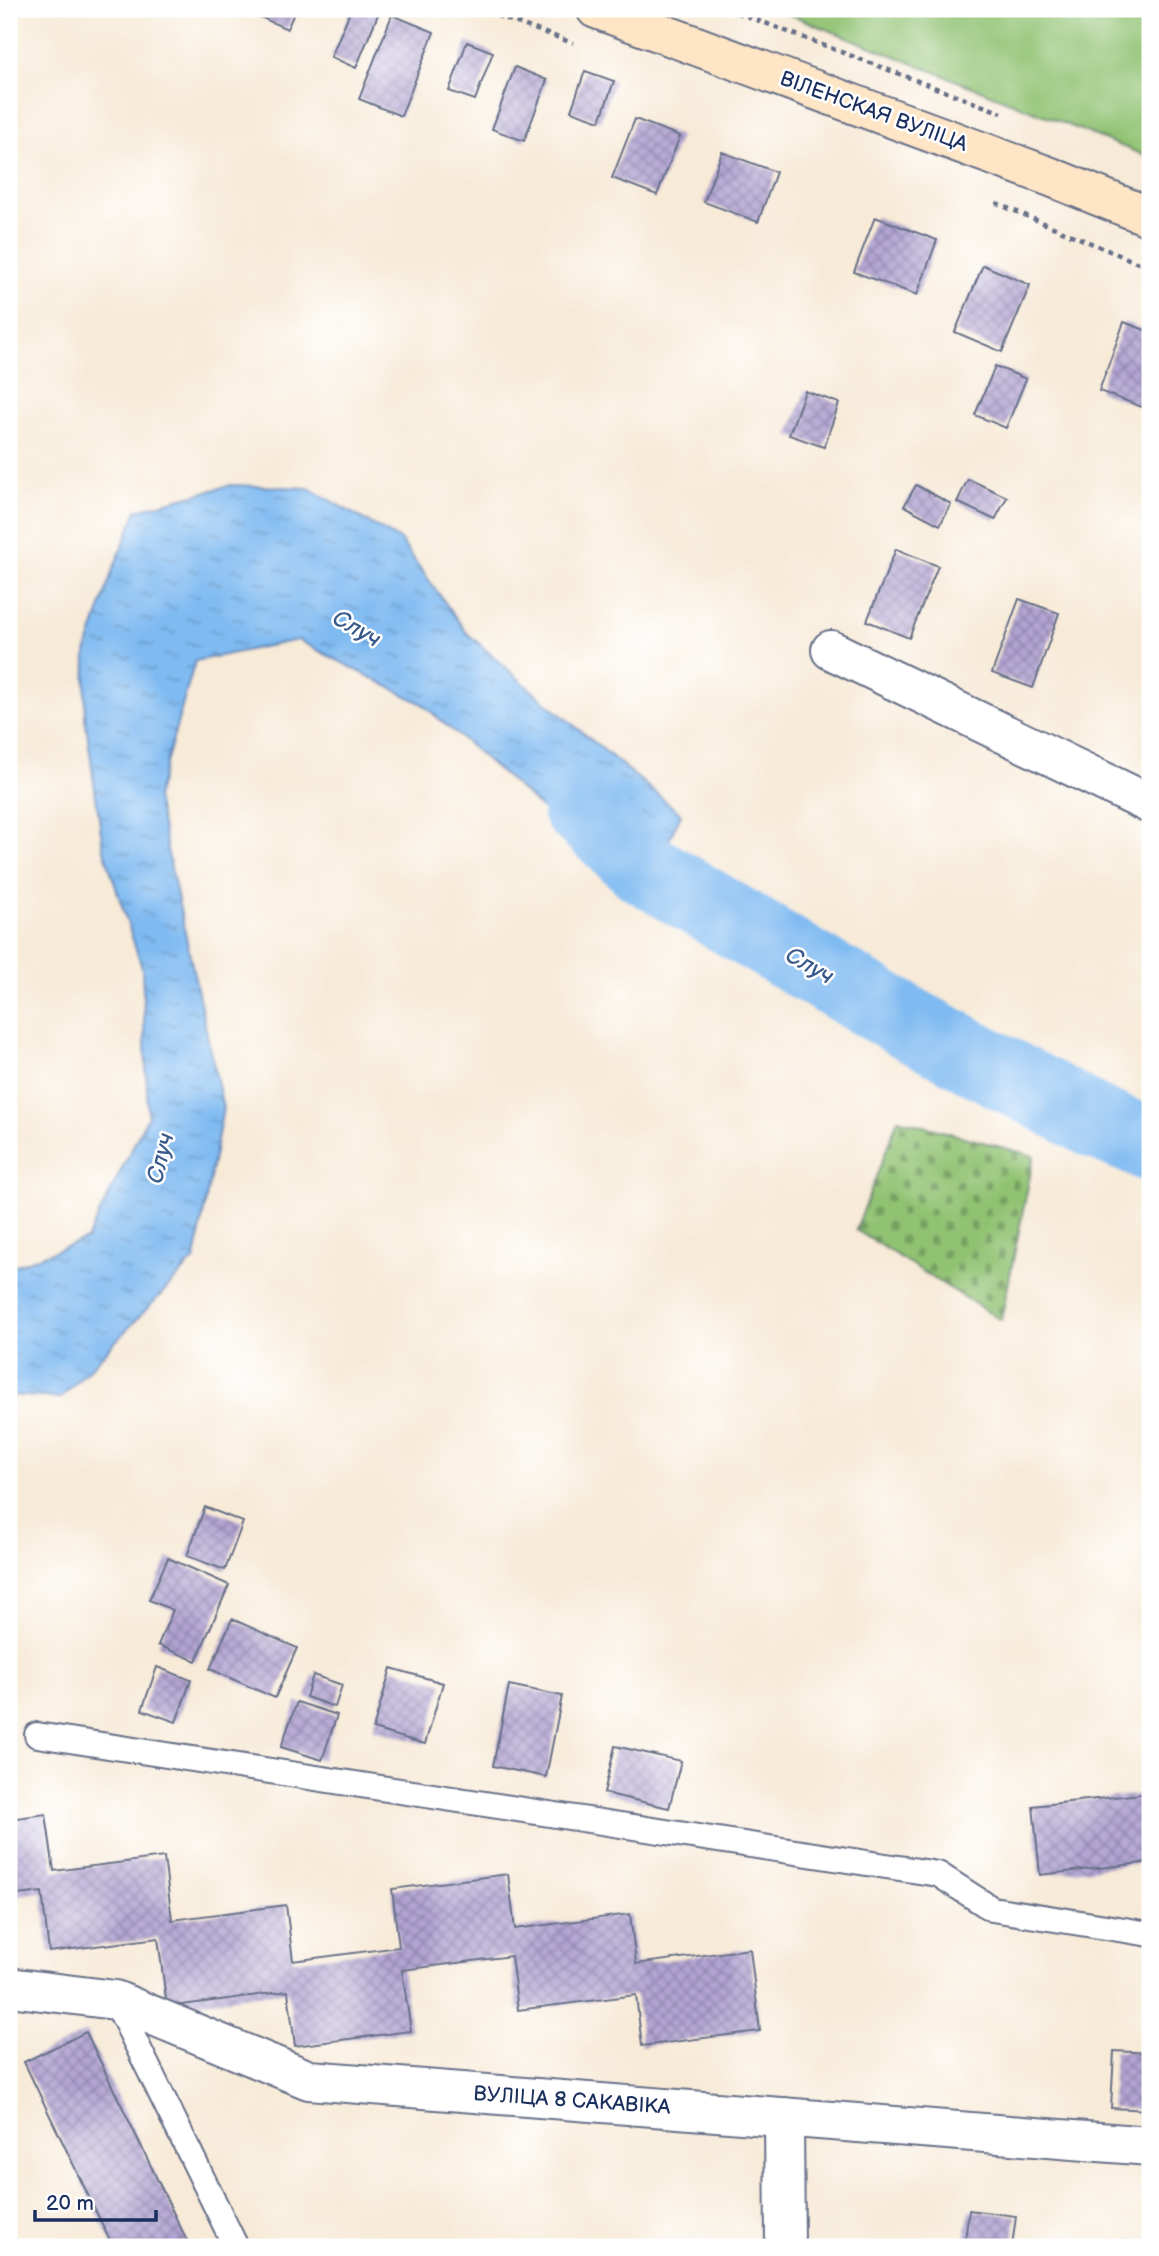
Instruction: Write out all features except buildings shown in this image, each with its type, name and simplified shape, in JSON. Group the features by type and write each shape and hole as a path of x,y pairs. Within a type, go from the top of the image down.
{"main road":[{"name":"ВІЛЕНСКАЯ ВУЛІЦА","path":"596,9 1148,207"}],"street":[{"path":"831,650 1150,804"},
{"name":"ВУЛІЦА 8 САКАВІКА","path":"9,1987 115,2000 309,2080 1150,2146"},
{"path":"784,2117 785,2247"}],"lane":[{"path":"37,1735 939,1874 992,1909 1150,1934"},
{"path":"115,2000 236,2247"}],"path":[{"path":"728,9 1013,117"}],"green space":[{"path":"776,9 1150,9 1150,157 1141,154"},
{"path":"898,1119 1034,1156 1001,1320 856,1230"}],"water":[{"path":"231,485 308,488 400,540 467,633 681,814 643,896 421,703 298,640 195,661 156,798 223,1108 195,1259 61,1398 9,1395 9,1268 87,1239 148,1116 142,968 103,847 85,717 86,653 112,572 137,510"}],"waterway":[{"name":"Случ","path":"579,808 643,867 811,967 916,1027 1098,1123 1150,1145"}]}
